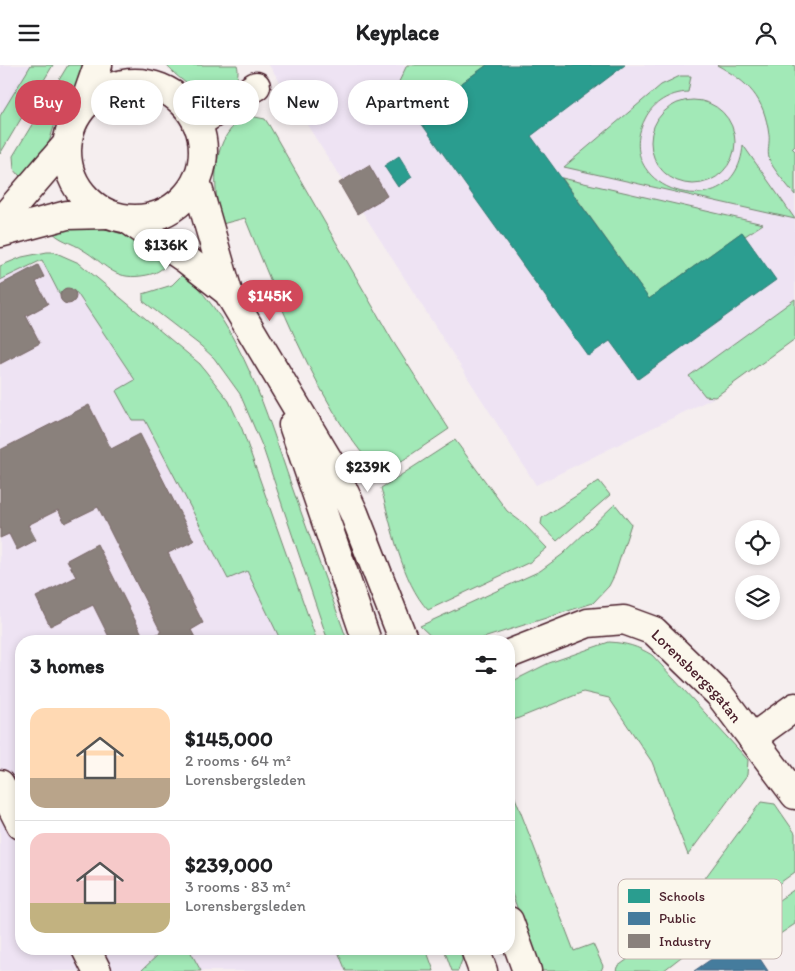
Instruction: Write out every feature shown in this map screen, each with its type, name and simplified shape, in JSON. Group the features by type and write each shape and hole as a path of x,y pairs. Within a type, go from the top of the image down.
{"street":[{"path":"98,65 84,105 72,123 67,144 68,165 75,185 88,202 117,217 187,260 228,292"},
{"path":"151,65 166,91"},
{"path":"84,105 101,92 127,83 144,84 166,91 173,96"},
{"path":"0,233 67,215 149,218 177,206 196,181 202,163 202,143 198,125"},
{"path":"0,223 67,144"},
{"path":"196,181 228,292 333,468 354,513 402,635"},
{"path":"276,373 365,635"},
{"name":"Lorensbergsgatan","path":"515,652 588,623 624,620 654,631 719,694 795,795"},
{"path":"752,738 795,707"},
{"path":"0,784 15,813"},
{"path":"515,938 527,971"},
{"path":"89,955 98,971"},
{"path":"477,955 483,971"}],"shaded area":[{"path":"0,65 44,65 34,80 15,80 15,110 0,133"},
{"path":"269,65 795,65 795,339 715,397 536,485 307,125 338,125 338,80 279,80"},
{"path":"56,260 163,414 298,635 15,635 15,955 412,955 410,971 0,971 0,274"}],"green space":[{"path":"31,65 53,65 44,80 22,80"},
{"path":"68,65 87,65 80,80 59,80"},
{"path":"166,65 237,65 238,70 236,80 183,80"},
{"path":"407,65 487,65 466,80 400,80"},
{"path":"717,65 795,65 795,145 792,148 795,151 795,195 770,162 767,122 759,101 738,78"},
{"path":"680,76 691,76 688,92 675,94 663,99 648,113 645,119 638,144 644,165 658,181 678,191 700,193 720,187 736,171 743,145 795,219 564,167 661,85"},
{"path":"15,91 15,125 17,125 0,154 0,116"},
{"path":"693,100 709,103 723,112 732,126 735,142 732,158 723,172 709,181 693,184 677,181 663,172 654,158 651,142 654,126 663,112 677,103"},
{"path":"259,118 265,119 392,340 449,429 381,475 378,474 349,436 308,365 245,218 222,224 216,195 216,179 220,148 227,134 236,125 259,125"},
{"path":"32,125 54,125 45,155 24,181 14,169 13,156"},
{"path":"562,178 763,224 745,236 742,232 649,299"},
{"path":"98,227 136,238 171,260 161,269 151,274 131,277 123,275 116,273 79,247 61,239 50,229"},
{"path":"54,252 79,263 200,364 229,401 242,429 315,635 278,635 247,571 228,579 145,420 132,420 116,391 135,380 77,293 66,288 61,292 61,297 42,260 0,280 0,266 22,257"},
{"path":"184,273 205,295 237,346 262,401 345,635 326,635 263,448 240,394 214,358 143,301 143,294 172,285"},
{"path":"795,299 795,339 715,397 705,396 689,376"},
{"path":"455,440 507,511 524,524 547,548 530,562 428,610 419,598 404,569 381,488"},
{"path":"599,481 610,495 557,541 541,524 542,518"},
{"path":"615,504 631,524 615,574 609,586 593,603 493,635 430,635 420,626 540,571 563,554"},
{"path":"609,642 631,645 641,649 652,655 748,760 747,775 688,855 652,762 609,698 583,692 515,720 515,680 549,663"},
{"path":"515,798 574,951 593,944 603,966 601,971 541,971 515,902"},
{"path":"761,802 775,804 795,833 795,872 782,881 782,879 705,878"},
{"path":"795,889 795,924 782,933 782,898"},
{"path":"158,955 192,955 201,971 141,971"},
{"path":"339,955 428,955 434,971 346,971"},
{"path":"446,955 462,955 458,971 452,971"},
{"path":"628,959 678,959 663,971 616,971 617,967"}],"building: Schools":[{"path":"487,65 625,65 531,136 649,299 742,232 776,280 638,379 610,341 588,356 422,125 468,125 468,80 466,80"},
{"path":"399,156 412,177 398,187 384,166"}],"building: Public":[{"path":"711,959 760,959 768,971 694,971"}],"building: Industry":[{"path":"369,165 387,196 357,214 339,183"},
{"path":"38,265 44,277 36,282 48,304 26,316 40,343 0,364 0,285"},
{"path":"68,288 76,296 68,304 60,296"},
{"path":"89,405 111,449 140,434 194,541 168,553 203,623 191,630 194,635 155,635 161,632 98,507 65,523 58,510 28,525 36,540 17,550 9,534 0,538 0,450"},
{"path":"97,544 142,635 108,635 93,605 50,626 36,597 76,577 67,560"}]}
